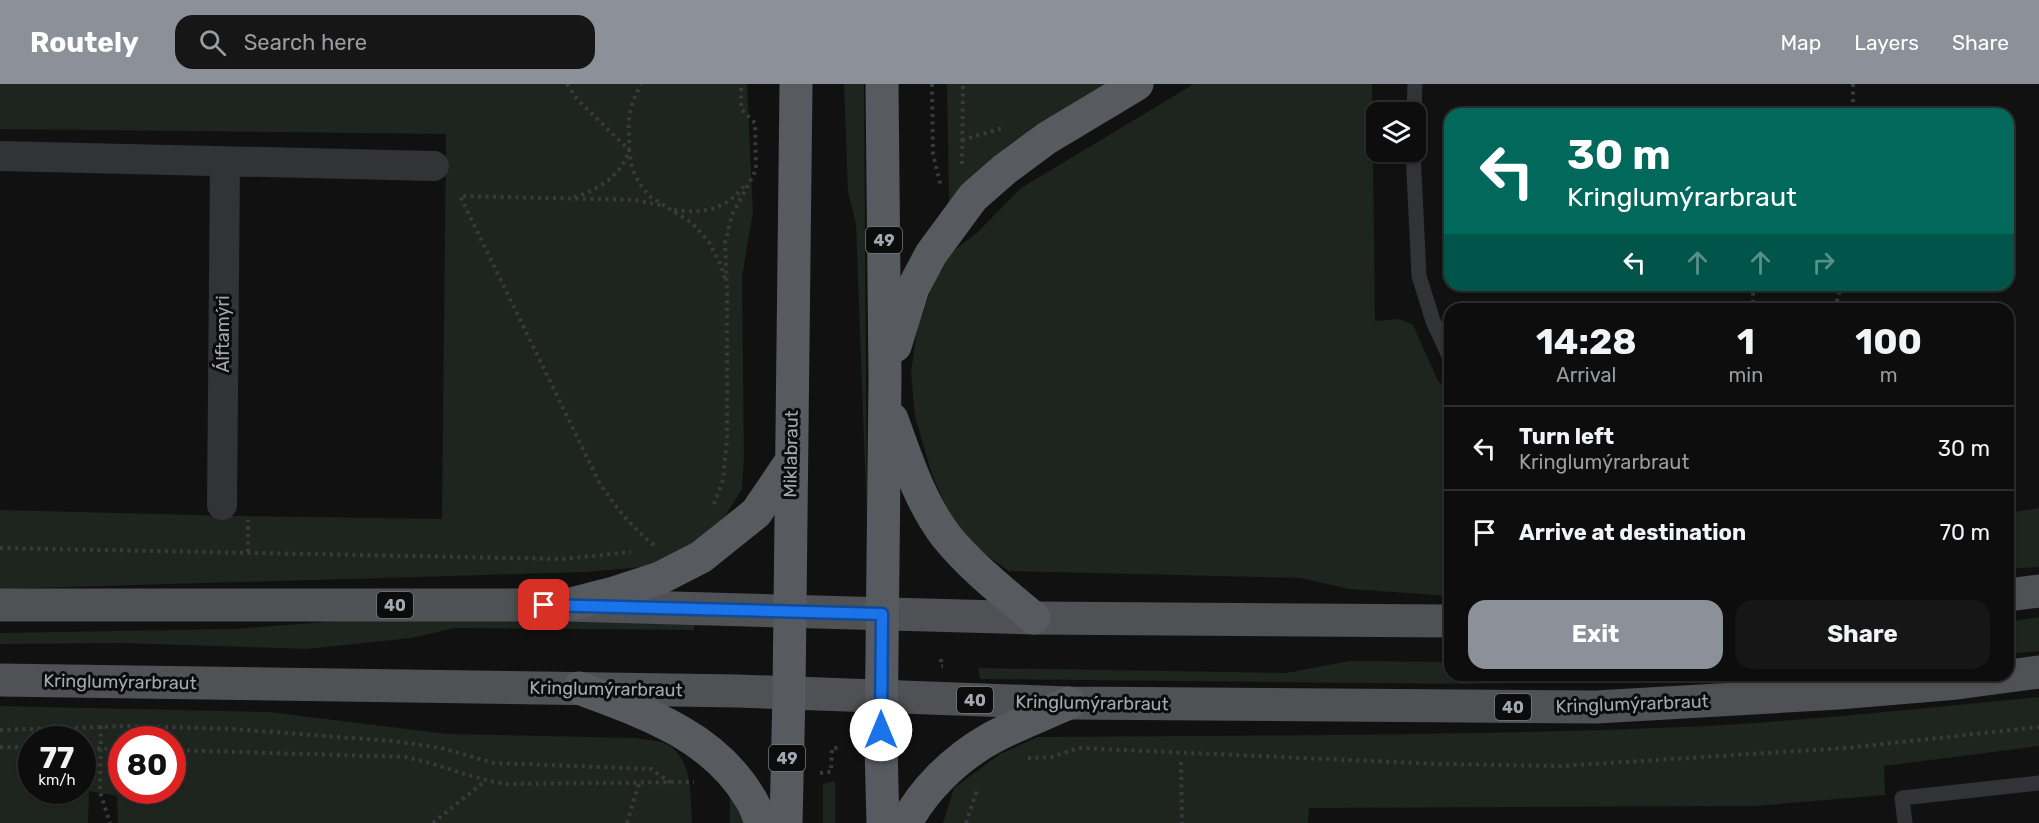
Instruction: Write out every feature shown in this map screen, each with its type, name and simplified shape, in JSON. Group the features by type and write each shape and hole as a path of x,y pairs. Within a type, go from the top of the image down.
{"highway":[{"name":"Miklabraut","path":"786,823 796,84"},
{"name":"49","path":"882,84 885,387 881,696 883,823"},
{"path":"1034,618 990,581 937,522 906,458 885,387 913,288 931,254 973,197 1005,169 1047,138 1137,84"},
{"path":"567,605 660,578 701,557 756,513 790,463"},
{"path":"579,688 652,716 700,744 720,760 733,775 750,798 761,823"},
{"path":"906,823 927,793 965,755 988,740 1069,703"}],"main road":[{"path":"2014,594 2039,591"},
{"name":"40","path":"0,604 567,605 1034,618 1444,621"},
{"name":"Kringlumýrarbraut","path":"2014,675 2039,672"},
{"name":"Kringlumýrarbraut","path":"0,680 579,688 1069,703 1597,707 1838,693 1972,681"}],"street":[{"path":"0,156 225,163 434,166"},
{"name":"Álftamýri","path":"222,505 225,163"}],"lane":[{"path":"1414,102 1415,84"},
{"path":"1413,162 1419,276 1433,321 1444,345"},
{"path":"1905,823 1902,798 2039,783"}],"path":[{"path":"567,84 576,99 628,150"},
{"path":"641,84 633,100 629,120 628,150 632,168 639,183 649,196 692,223 709,242 722,265 727,290"},
{"path":"709,511 716,502 723,480 727,439 726,243 732,215 756,170 755,123 741,109 741,84"},
{"path":"932,84 933,154 943,194"},
{"path":"962,172 963,84"},
{"path":"1853,84 1853,108"},
{"path":"568,199 587,193 604,183 620,168 628,150"},
{"path":"670,209 696,213 719,207 739,194 756,170"},
{"path":"649,549 657,548 636,531 616,509 599,482 460,196 636,200 664,206"},
{"path":"0,548 562,559 641,551"},
{"path":"101,726 100,792 110,823"},
{"path":"0,730 101,726 233,729 392,741 441,748 494,763 651,769 671,783 527,784 486,781 429,762 405,757 186,750"},
{"path":"1052,757 1078,748 1438,764 1561,766 1845,748 2039,727"},
{"path":"0,747 18,747"},
{"path":"820,773 831,772 832,748 841,748"},
{"path":"96,749 108,749"},
{"path":"1181,762 1182,823"},
{"path":"433,823 486,781"},
{"path":"627,823 639,783"},
{"path":"966,823 979,783"}],"shaded area":[{"path":"0,84 747,84 753,212 742,277 744,457 742,489 724,518 693,549 644,567 586,572 0,589 0,510 442,519 446,134 0,129"},
{"path":"844,84 864,84 867,521 856,224 848,192"},
{"path":"947,84 1114,84 949,201"},
{"path":"1194,84 1372,84 1372,102 1366,102 1366,162 1373,162 1375,321 1400,319 1413,325 1438,381 1444,388 1444,596 1349,589 1301,578 1009,571 963,538 946,507 931,471 915,417 911,373 917,330 935,277 950,253 977,233 1021,188"},
{"path":"2039,508 2039,567 2014,569 2014,512"},
{"path":"694,615 694,630 455,628 411,638 307,649 119,643 0,644 0,633 234,629 376,618"},
{"path":"2039,617 2039,651 2014,654 2014,621"},
{"path":"1350,661 1444,662 1444,681 1614,681 1471,684 980,679 978,668 1286,673"},
{"path":"2039,697 2039,746 1884,766 1885,795 1756,806 1309,808 1308,823 943,823 954,788 1000,754 1038,737 1441,734 1683,727 1817,718"},
{"path":"0,706 269,712 448,734 636,738 654,741 664,743 674,749 686,767 689,778 692,823 118,823 117,804 186,804 186,726 108,726 108,794 96,792 96,726 18,726 18,804 89,804 88,823 0,823"},
{"path":"835,781 835,823 823,823 823,784"},
{"path":"730,792 755,823 730,823"}],"route":[{"path":"544,605 882,614 881,730"}]}
